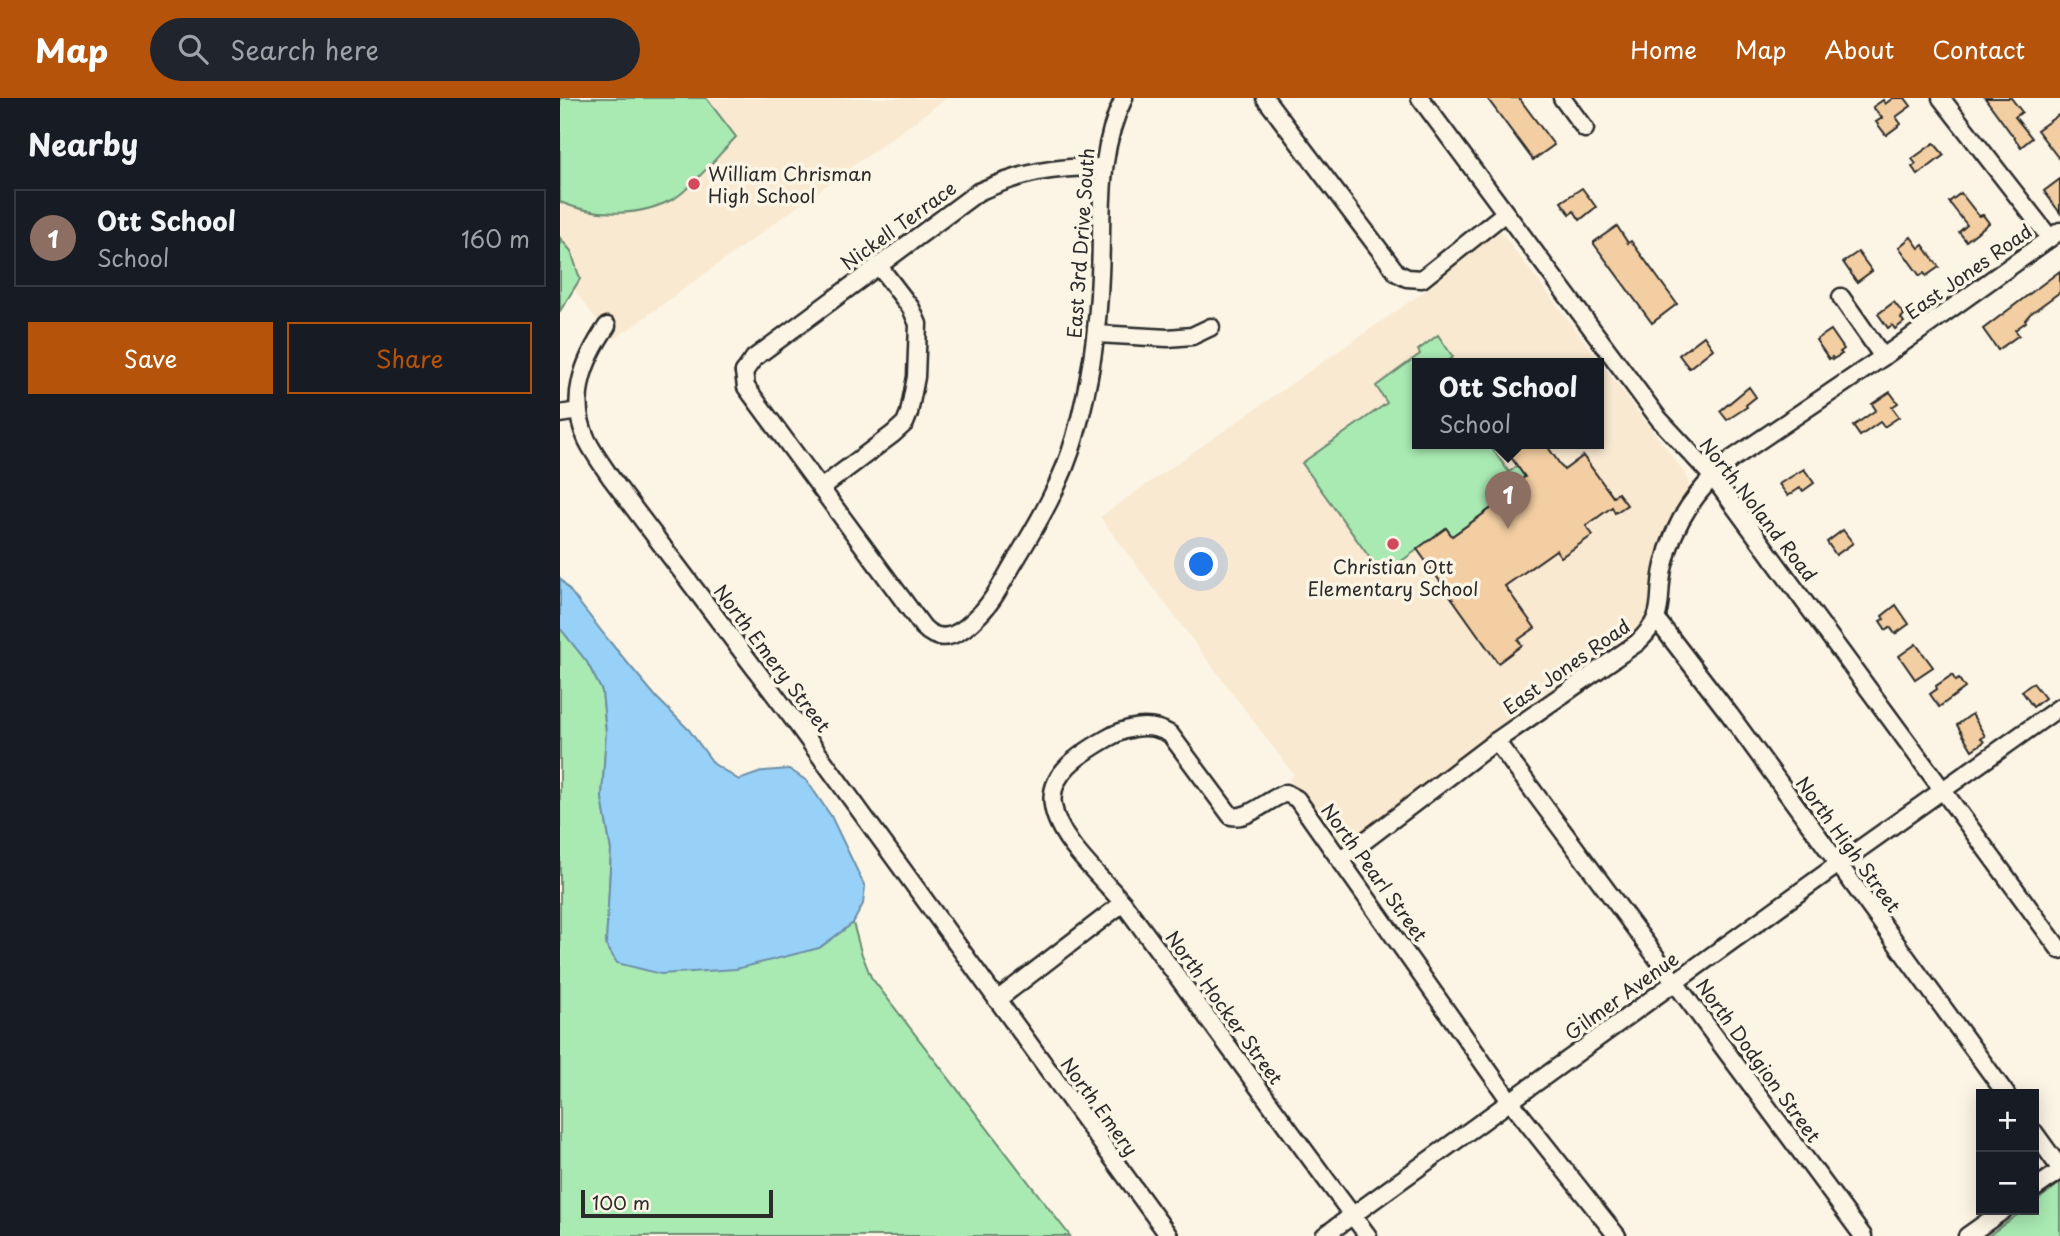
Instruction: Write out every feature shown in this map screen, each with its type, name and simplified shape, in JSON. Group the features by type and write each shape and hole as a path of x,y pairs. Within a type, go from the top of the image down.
{"street":[{"name":"East 3rd Drive South","path":"821,488 876,566 931,635 942,637 957,634 987,607 1037,526 1075,440 1097,334 1102,167 1113,120 1124,98"},
{"path":"1265,98 1397,273 1422,279 1505,213"},
{"name":"North Noland Road","path":"1420,98 1658,419 1712,476 2060,950"},
{"path":"1562,98 1585,129"},
{"path":"1941,98 2055,235"},
{"name":"Nickell Terrace","path":"821,488 737,371 978,192 1038,170 1102,167"},
{"name":"East Jones Road","path":"1341,859 1496,741 1637,643 1651,630 1657,620 1663,568 1672,536 1687,507 1712,476 1732,459 1883,357 2055,235"},
{"path":"821,488 893,434 905,423 909,413 916,376 918,324 911,308 878,265"},
{"path":"1841,297 1883,357"},
{"name":"North Emery Street","path":"607,326 582,371 578,411 589,443 611,478 799,727 997,1000"},
{"path":"1097,334 1168,338 1192,336 1211,327"},
{"path":"560,414 578,411"},
{"name":"North High Street","path":"1657,620 1730,715 2002,1089"},
{"name":"Gilmer Avenue","path":"1324,1236 1943,788 2060,707"},
{"name":"North Pearl Street","path":"1052,803 1054,784 1071,763 1116,733 1143,726 1156,727 1170,734 1231,816 1239,818 1272,797 1286,793 1297,799 1510,1101 1617,1236"},
{"name":"North Dodgion Street","path":"1496,741 1863,1236"},
{"name":"North Hocker Street","path":"1052,803 1064,832 1123,903 1368,1236"},
{"path":"997,1000 1123,903"},
{"name":"North Emery","path":"997,1000 1168,1236"},
{"path":"2039,1139 2060,1170 2039,1185"},
{"path":"1967,1236 1997,1215"}],"shaded area":[{"name":"William Chrisman High School","path":"560,98 947,98 615,339 592,314 560,270"},
{"name":"Christian Ott Elementary School","path":"1497,227 1597,358 1412,358 1412,449 1604,449 1604,367 1685,473 1689,487 1655,571 1650,617 1642,632 1348,844 1338,844 1329,837 1289,779 1294,775 1100,517 1432,286"}],"green space":[{"path":"560,98 706,98 736,137 681,194 662,204 618,213 574,207 560,202"},
{"path":"560,238 571,251 580,279 560,311"},
{"path":"1438,335 1453,357 1414,358 1420,354 1418,350"},
{"path":"1412,360 1412,449 1492,449 1509,472 1517,466 1525,477 1506,490 1510,495 1452,536 1446,529 1382,575 1302,463 1387,403 1376,386"},
{"path":"560,628 587,662 602,691 606,732 602,798 611,850 606,945 819,948 853,923 871,977 1070,1236 560,1236"},
{"path":"2060,1183 2060,1236 1988,1236 2017,1215 2039,1215 2039,1199"}],"water":[{"path":"560,578 657,698 689,730 714,764 739,780 764,771 789,769 807,781 831,816 865,887 863,904 853,923 819,948 736,969 661,974 617,963 606,945 611,850 602,798 606,732 602,691 587,662 560,628"}],"building":[{"path":"1487,98 1519,98 1554,145 1533,160"},
{"path":"1893,98 1905,98 1911,106 1896,117 1901,124 1886,135 1876,122 1882,118 1873,107 1883,100 1885,104"},
{"path":"1985,98 2011,98 2022,112 2015,117 2032,138 2021,147"},
{"path":"2060,114 2060,160 2037,130"},
{"path":"1934,143 1944,155 1918,175 1912,167 1916,164 1912,159"},
{"path":"2060,179 2060,213 2044,191"},
{"path":"1582,188 1596,207 1580,220 1574,211 1570,214 1561,202"},
{"path":"1961,193 1979,216 1983,215 1989,223 1966,241 1959,232 1967,225 1949,202"},
{"path":"1617,226 1677,304 1652,323 1594,244"},
{"path":"1911,237 1919,248 1923,245 1939,267 1926,276 1924,273 1920,276 1899,247"},
{"path":"1858,252 1872,271 1857,282 1843,262"},
{"path":"2060,271 2060,292 2030,314 2026,322 2015,330 2019,335 1998,350 1983,329"},
{"path":"1894,302 1904,315 1901,318 1904,322 1895,329 1892,325 1888,328 1878,314"},
{"path":"1831,330 1844,349 1840,352 1842,354 1829,359 1816,340"},
{"path":"1704,336 1713,349 1689,368 1679,355"},
{"path":"1749,387 1756,397 1747,407 1727,420 1720,411"},
{"path":"1890,392 1898,403 1892,407 1899,417 1884,427 1880,422 1860,436 1853,426 1876,410 1872,404"},
{"name":"Christian Ott Elementary School","path":"1505,449 1549,449 1564,470 1583,456 1613,497 1618,493 1627,505 1615,513 1612,507 1586,526 1593,535 1561,557 1556,550 1505,586 1535,628 1518,640 1522,645 1498,663 1417,549 1446,528 1452,536 1510,495 1506,490 1525,477"},
{"path":"1804,469 1814,483 1803,491 1800,488 1788,496 1779,484"},
{"path":"1843,530 1853,543 1836,555 1827,542"},
{"path":"1896,605 1909,624 1895,634 1890,627 1886,630 1880,621 1884,619 1882,616"},
{"path":"1916,644 1933,667 1915,679 1899,656"},
{"path":"1952,675 1956,681 1959,679 1965,688 1939,707 1930,694 1937,689 1936,686"},
{"path":"2033,683 2045,698 2033,707 2022,691"},
{"path":"1972,714 1985,736 1981,738 1984,742 1972,750 1957,725"}],"place":[{"name":"William Chrisman High School","path":"694,184"},
{"name":"Ott School","path":"1508,529"},
{"name":"Christian Ott Elementary School","path":"1393,544"}]}
